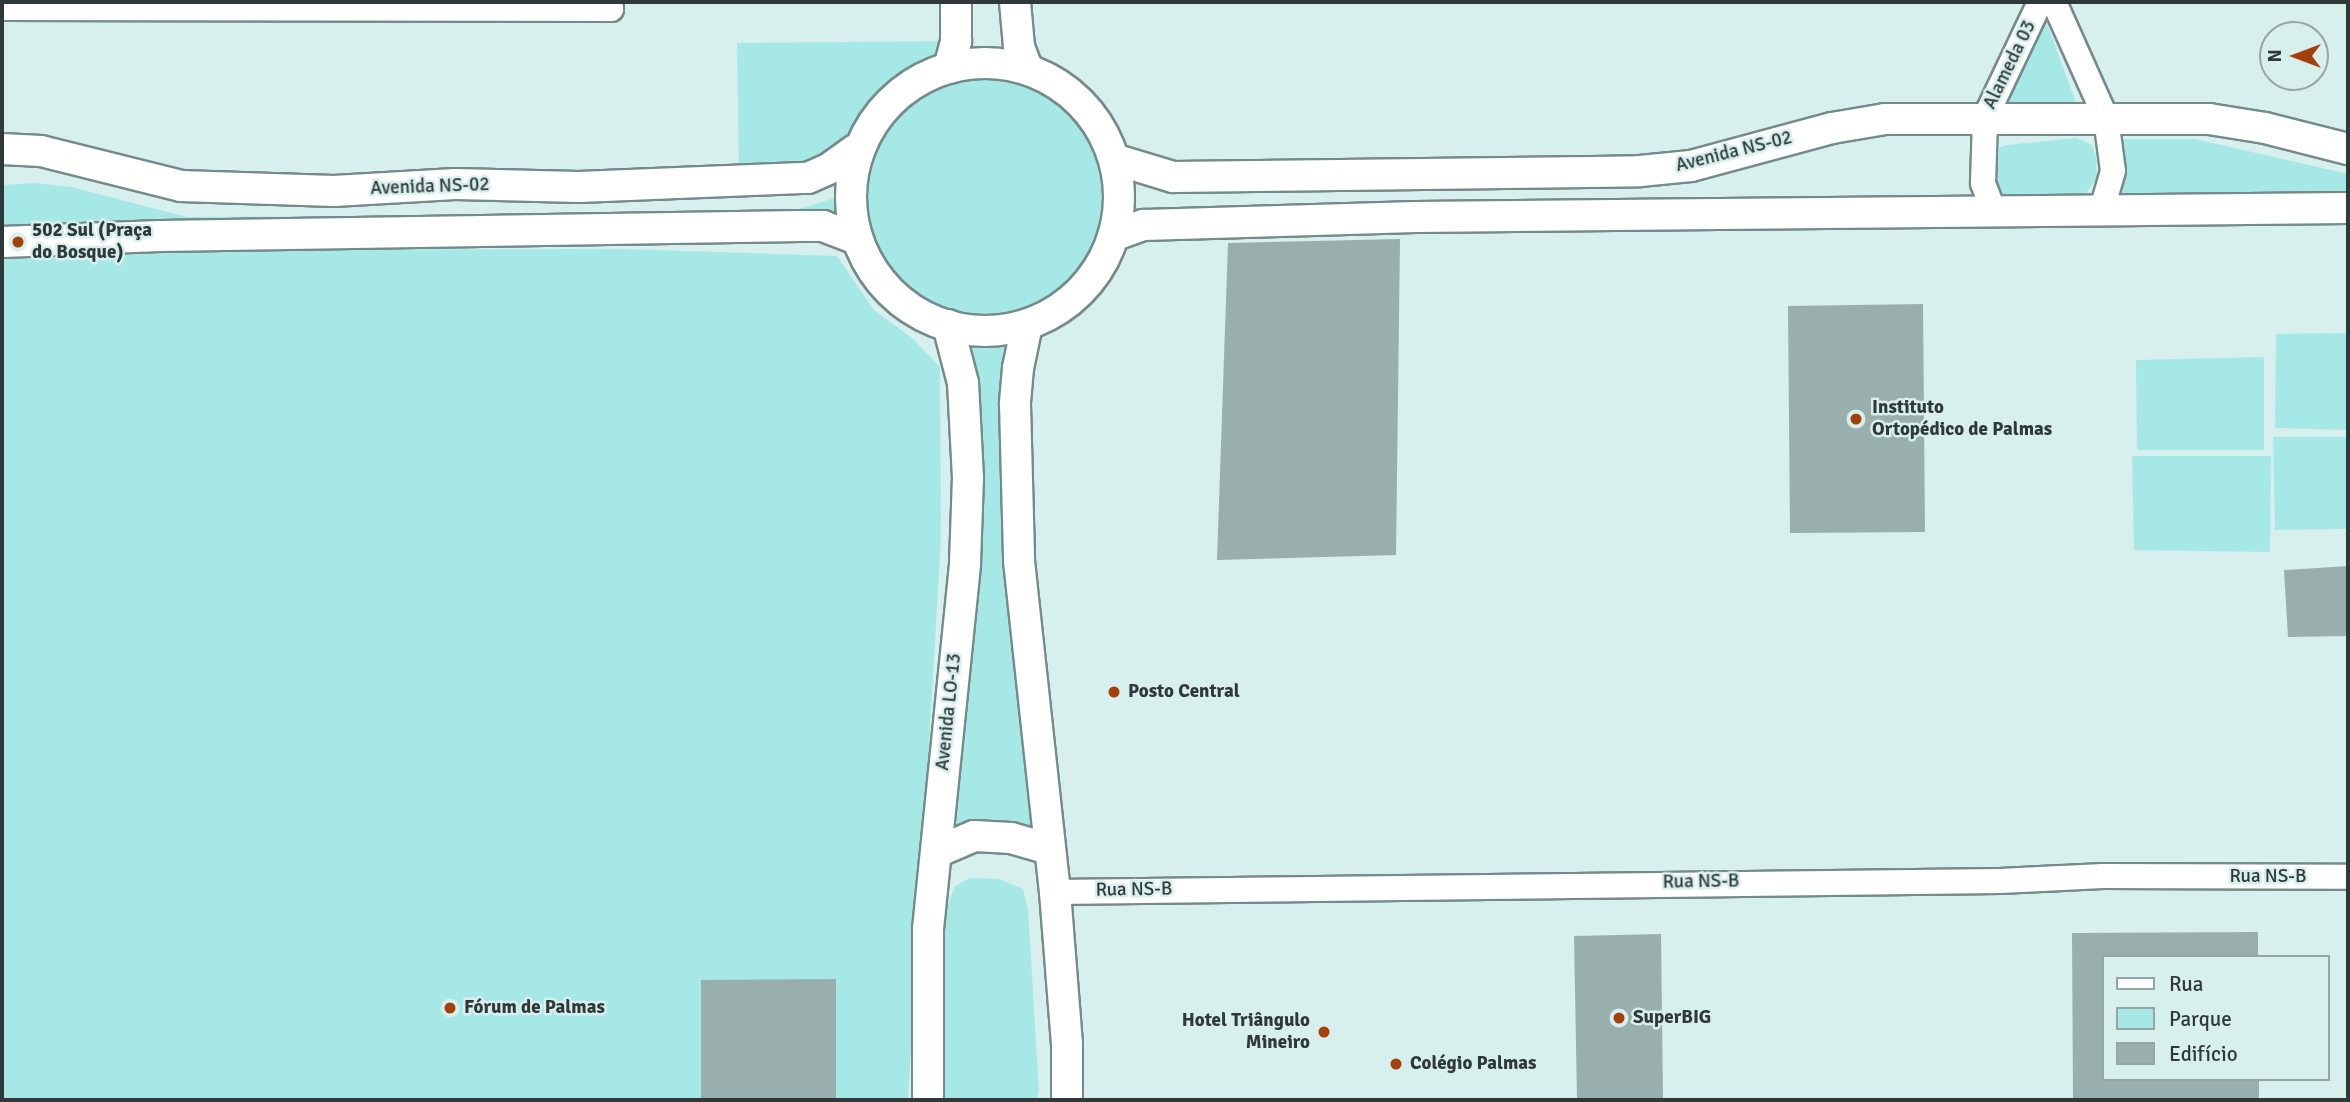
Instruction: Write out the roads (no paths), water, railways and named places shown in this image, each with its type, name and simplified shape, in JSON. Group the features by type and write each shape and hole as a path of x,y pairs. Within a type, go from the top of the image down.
{"street":[{"path":"949,68 956,41 956,2"},
{"path":"1016,2 1019,47 1027,68"},
{"name":"Alameda 03","path":"1994,212 1983,183 1985,118 2040,2"},
{"name":"Alameda 03","path":"2054,2 2106,118 2113,171 2101,212"},
{"path":"2,8 610,5"},
{"path":"989,62 1027,68 1066,88 1080,100 1106,134 1117,160 1120,195 1113,236 1098,274 1082,293 1027,326 1004,329 948,325 922,316 888,290 871,270 855,238 849,176 855,150 882,115 912,86 949,68 989,62"},
{"name":"Avenida NS-02","path":"1117,160 1173,177 1640,171 1691,166 1832,128 1885,119 1985,118 2210,119 2265,128 2348,149"},
{"name":"Avenida NS-02","path":"2,149 41,151 181,186 334,191 455,184 579,187 808,178 831,167 855,150"},
{"path":"1113,236 1144,225 1416,217 2348,208"},
{"path":"2,242 159,236 801,226 823,226 855,238"},
{"name":"Avenida LO-13","path":"933,1094 928,929 965,563 968,478 963,383 948,325"},
{"path":"1027,326 1018,368 1015,404 1019,561 1055,892 1067,1043 1066,1099"},
{"path":"937,852 974,836 1011,838 1049,849"},
{"name":"Rua NS-B","path":"1055,892 2000,881 2103,876 2348,877"}],"place":[{"name":"502 Sul (Praça do Bosque)","path":"18,242"},
{"name":"Instituto Ortopédico de Palmas","path":"1856,419"},
{"name":"Posto Central","path":"1114,692"},
{"name":"Fórum de Palmas","path":"450,1008"},
{"name":"SuperBIG","path":"1619,1018"},
{"name":"Hotel Triângulo Mineiro","path":"1324,1032"},
{"name":"Colégio Palmas","path":"1396,1064"}]}
